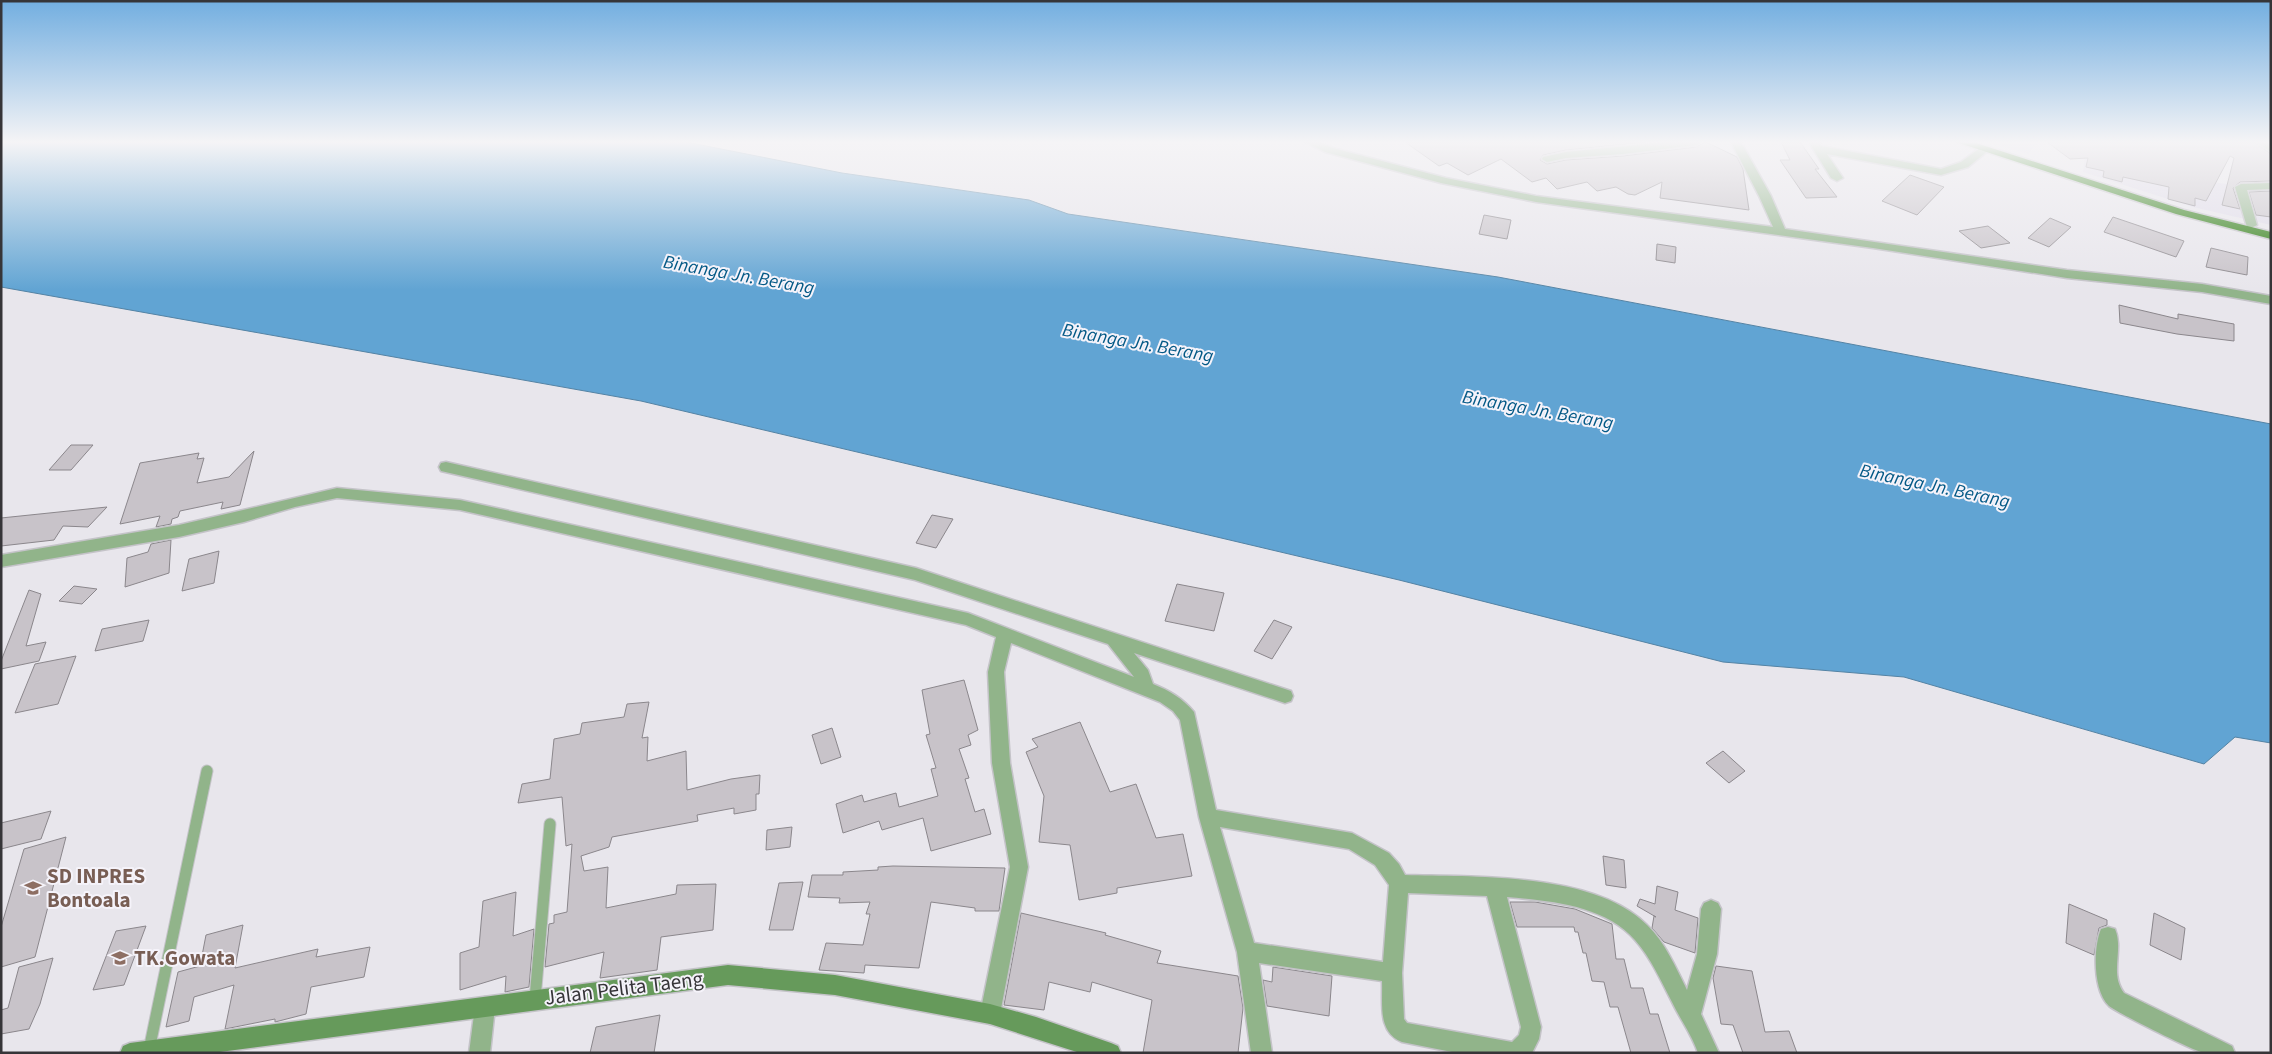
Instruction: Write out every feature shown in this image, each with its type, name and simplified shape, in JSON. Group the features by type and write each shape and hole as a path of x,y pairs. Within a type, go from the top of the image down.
{"highway":[{"path":"2114,191 2180,212 2271,236"},
{"path":"2129,191 2182,208 2271,230"}],"street":[{"path":"1494,191 1873,244 2067,274 2202,288 2271,300"},
{"path":"1762,191 1780,231"},
{"path":"2242,191 2251,225"},
{"path":"446,467 916,574 1285,696"},
{"path":"1,560 179,531 244,517 295,502 337,493 460,505 968,619 1005,633 1166,697 1179,706 1188,717 1208,817 1247,952 1262,1053"},
{"path":"990,1014 1019,867 1001,763 996,672 1005,633"},
{"path":"1114,639 1142,676 1144,688"},
{"path":"1208,817 1352,841 1382,859 1392,870 1399,884 1392,973 1394,1024 1402,1032 1514,1053 1521,1050 1526,1043 1530,1036 1531,1027 1495,889"},
{"path":"1399,884 1544,892 1578,898 1600,905 1622,916 1640,930 1668,975 1709,1053"},
{"path":"1690,1017 1707,954 1712,909"},
{"path":"2108,936 2106,982 2111,995 2116,1000 2225,1053"},
{"path":"1247,952 1392,973"},
{"name":"Jalan Pelita Taeng","path":"140,1052 485,1007 535,998 728,975 835,985 990,1014 1036,1027 1111,1053"},
{"path":"479,1053 485,1007"}],"lane":[{"path":"140,1052 207,771"},
{"path":"535,998 550,824"}],"shaded area":[{"path":"2143,191 2271,191 2271,225 2193,207"}],"water":[{"name":"Binanga Jn. Berang","path":"1,191 968,191 1029,200 1068,214 1498,277 2271,424 2271,743 2235,737 2204,764 1904,677 1723,662 1399,580 641,401 1,287"}],"building":[{"path":"1623,191 1643,191 1635,195"},
{"path":"1661,191 1746,191 1749,210 1660,198"},
{"path":"1801,191 1832,191 1837,197 1806,198"},
{"path":"1893,191 1940,191 1917,215 1882,201"},
{"path":"2169,191 2211,191 2206,201 2195,198 2195,206 2168,199"},
{"path":"2226,191 2234,191 2240,209 2222,205"},
{"path":"2271,191 2271,217 2256,215 2249,192"},
{"path":"1484,215 1511,220 1507,239 1479,234"},
{"path":"2113,217 2184,241 2176,257 2104,232"},
{"path":"2050,218 2071,227 2049,247 2028,238"},
{"path":"1988,226 2010,243 1981,248 1959,231"},
{"path":"1657,244 1676,247 1675,263 1656,260"},
{"path":"2211,248 2248,257 2247,275 2206,267"},
{"path":"2119,305 2178,319 2178,314 2234,324 2234,341 2177,334 2120,323"},
{"path":"71,445 93,445 71,470 49,470"},
{"path":"254,451 240,505 221,509 223,502 180,511 178,517 172,519 171,524 156,527 160,516 120,524 140,463 199,453 197,459 204,458 197,483 229,477"},
{"path":"107,507 88,527 63,526 54,540 1,546 1,518"},
{"path":"932,515 953,519 936,548 916,543"},
{"path":"171,540 169,573 125,587 127,558 148,552 151,544"},
{"path":"219,551 214,583 182,591 189,559"},
{"path":"1177,584 1224,593 1214,631 1165,621"},
{"path":"74,586 97,589 82,604 59,601"},
{"path":"29,590 41,594 26,646 46,642 39,661 1,669 1,661"},
{"path":"149,620 143,641 95,651 102,629"},
{"path":"1274,620 1292,627 1272,659 1254,651"},
{"path":"76,656 58,704 15,713 35,664"},
{"path":"964,680 978,730 968,735 971,745 959,749 969,778 965,779 975,812 984,809 991,834 931,851 923,818 882,830 879,821 843,833 836,804 862,795 864,802 896,793 899,807 938,796 931,769 936,768 926,735 930,734 922,690"},
{"path":"649,702 642,738 648,737 647,761 686,751 687,790 731,779 760,775 759,794 756,794 756,810 734,814 734,808 697,815 698,821 612,837 609,847 581,856 584,871 608,867 606,908 676,894 677,885 716,884 713,930 661,937 657,970 600,978 604,952 545,967 549,924 554,923 554,915 567,912 572,844 566,846 562,797 518,803 522,784 550,779 554,739 580,734 582,723 624,717 627,704"},
{"path":"1080,722 1110,792 1136,784 1156,838 1183,834 1192,876 1117,888 1117,893 1079,900 1070,845 1039,842 1044,796 1026,752 1038,747 1032,739"},
{"path":"832,728 841,757 821,764 812,735"},
{"path":"1723,751 1745,771 1729,783 1706,763"},
{"name":"SD INPRES Bontoala","path":"51,811 41,839 1,849 1,823"},
{"path":"792,827 790,847 766,850 767,830"},
{"name":"SD INPRES Bontoala","path":"66,837 35,957 1,967 1,927 24,849"},
{"path":"1603,856 1624,860 1626,888 1606,885"},
{"path":"878,867 1005,868 999,911 975,911 975,908 931,902 919,968 865,965 864,973 819,970 826,943 863,945 870,914 866,914 870,902 839,903 840,898 808,897 812,875 843,875 843,872 878,870"},
{"path":"803,882 793,930 769,930 779,883"},
{"path":"1657,886 1678,892 1675,910 1698,918 1695,953 1664,942 1652,928 1654,916 1656,917 1637,906 1640,899 1655,904"},
{"path":"516,892 513,936 534,929 529,987 505,992 506,976 460,990 460,953 479,947 483,901"},
{"path":"1510,902 1535,902 1575,909 1612,924 1616,959 1624,959 1631,988 1643,988 1650,1014 1658,1014 1670,1053 1631,1053 1618,1007 1610,1007 1604,982 1592,981 1586,953 1583,953 1578,932 1575,932 1574,927 1517,927"},
{"path":"2069,904 2107,920 2107,925 2099,928 2094,955 2066,943"},
{"path":"1021,913 1106,933 1105,935 1161,951 1157,963 1238,976 1243,1008 1238,1053 1143,1053 1152,1000 1092,982 1090,992 1049,982 1044,1010 1004,1005"},
{"path":"2154,913 2185,928 2181,960 2150,945"},
{"path":"243,925 235,968 318,949 316,957 370,947 364,977 311,987 306,1014 275,1022 275,1019 225,1029 234,985 194,997 189,1021 166,1027 178,972 200,966 206,935"},
{"name":"TK.Gowata","path":"146,926 124,985 93,990 116,931"},
{"path":"53,958 40,1004 29,1029 1,1034 1,1010 8,1008 19,967"},
{"path":"1716,966 1752,971 1765,1032 1789,1031 1797,1053 1743,1053 1733,1025 1721,1024 1713,978"},
{"path":"1273,967 1332,976 1329,1016 1267,1006 1263,980 1272,982"},
{"path":"660,1015 654,1053 590,1053 596,1027"}],"place":[{"name":"SD INPRES Bontoala","path":"33,888"},
{"name":"TK.Gowata","path":"120,958"}]}
